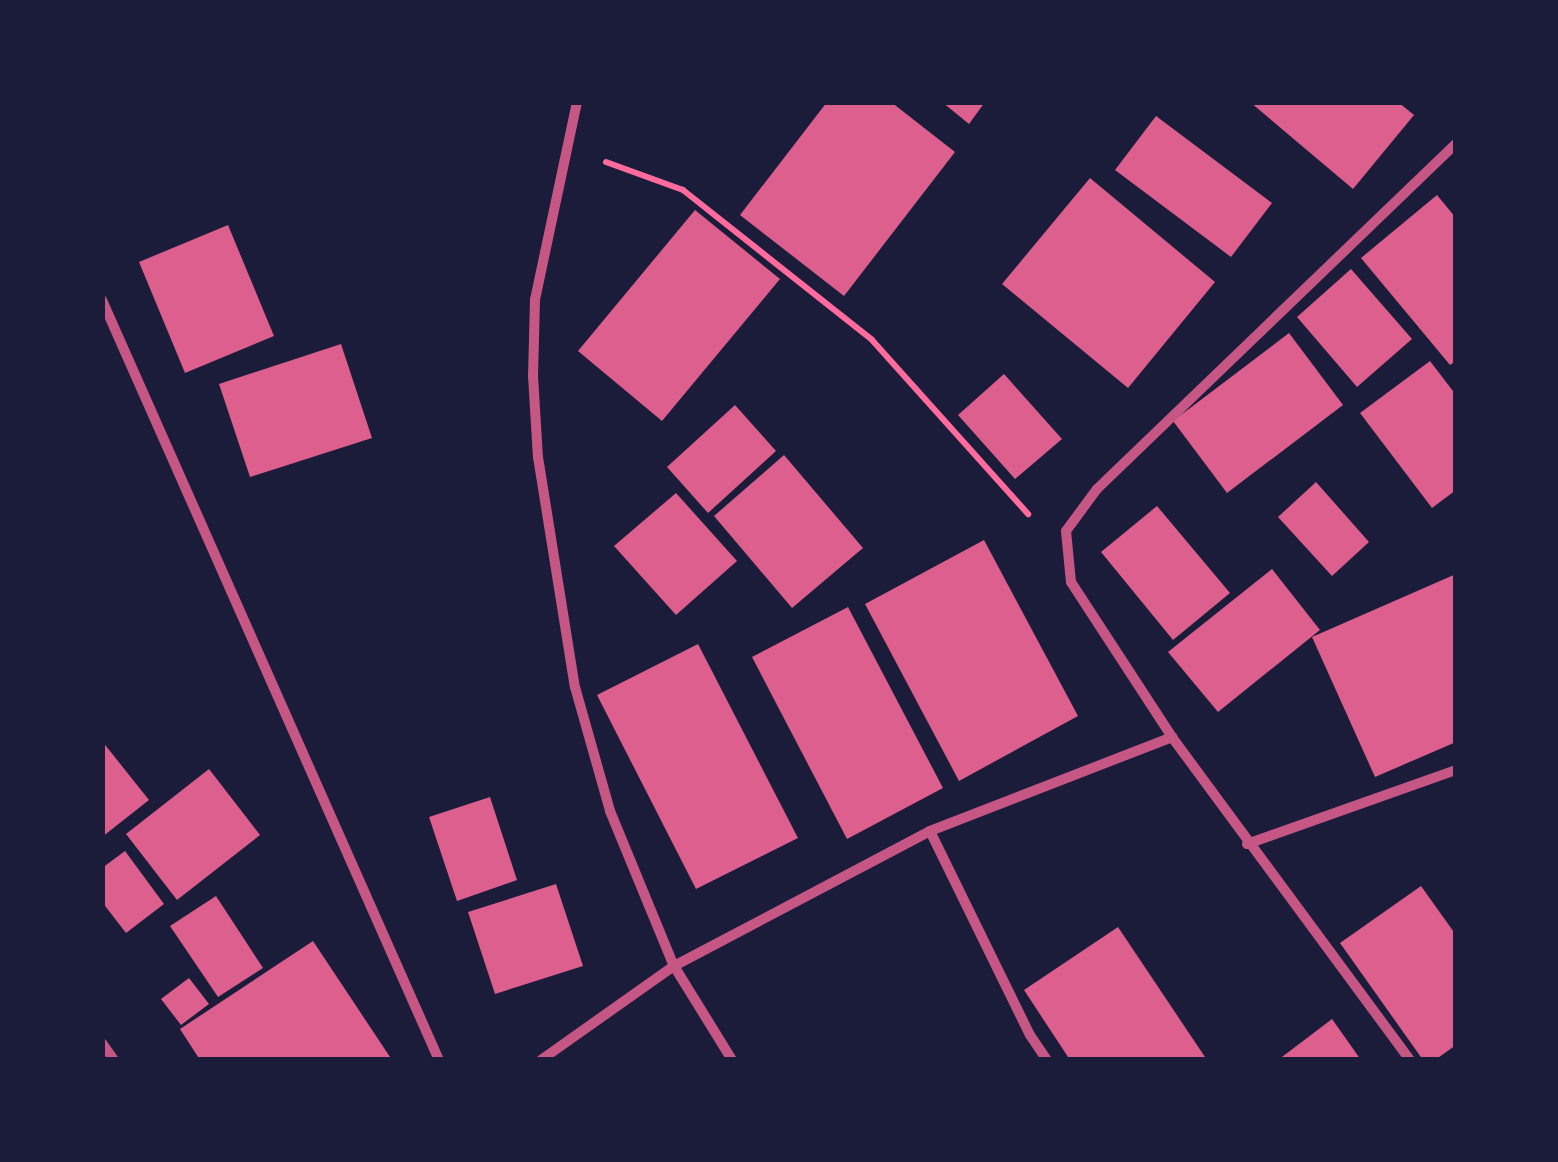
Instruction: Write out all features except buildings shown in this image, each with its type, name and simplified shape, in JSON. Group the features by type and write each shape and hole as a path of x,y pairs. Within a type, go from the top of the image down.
{"street":[{"path":"577,102 535,300 532,376 538,457 575,687 610,811 674,966 732,1060"},
{"path":"1410,1060 1246,844 1071,582 1066,531 1096,489 1456,143"},
{"path":"102,300 440,1060"},
{"path":"541,1060 674,966 930,831 1172,737"},
{"path":"1246,844 1456,770"},
{"path":"930,831 1030,1035 1047,1060"},
{"path":"102,1044 114,1060"}],"path":[{"path":"566,147 683,190 872,340 1066,556"}]}
